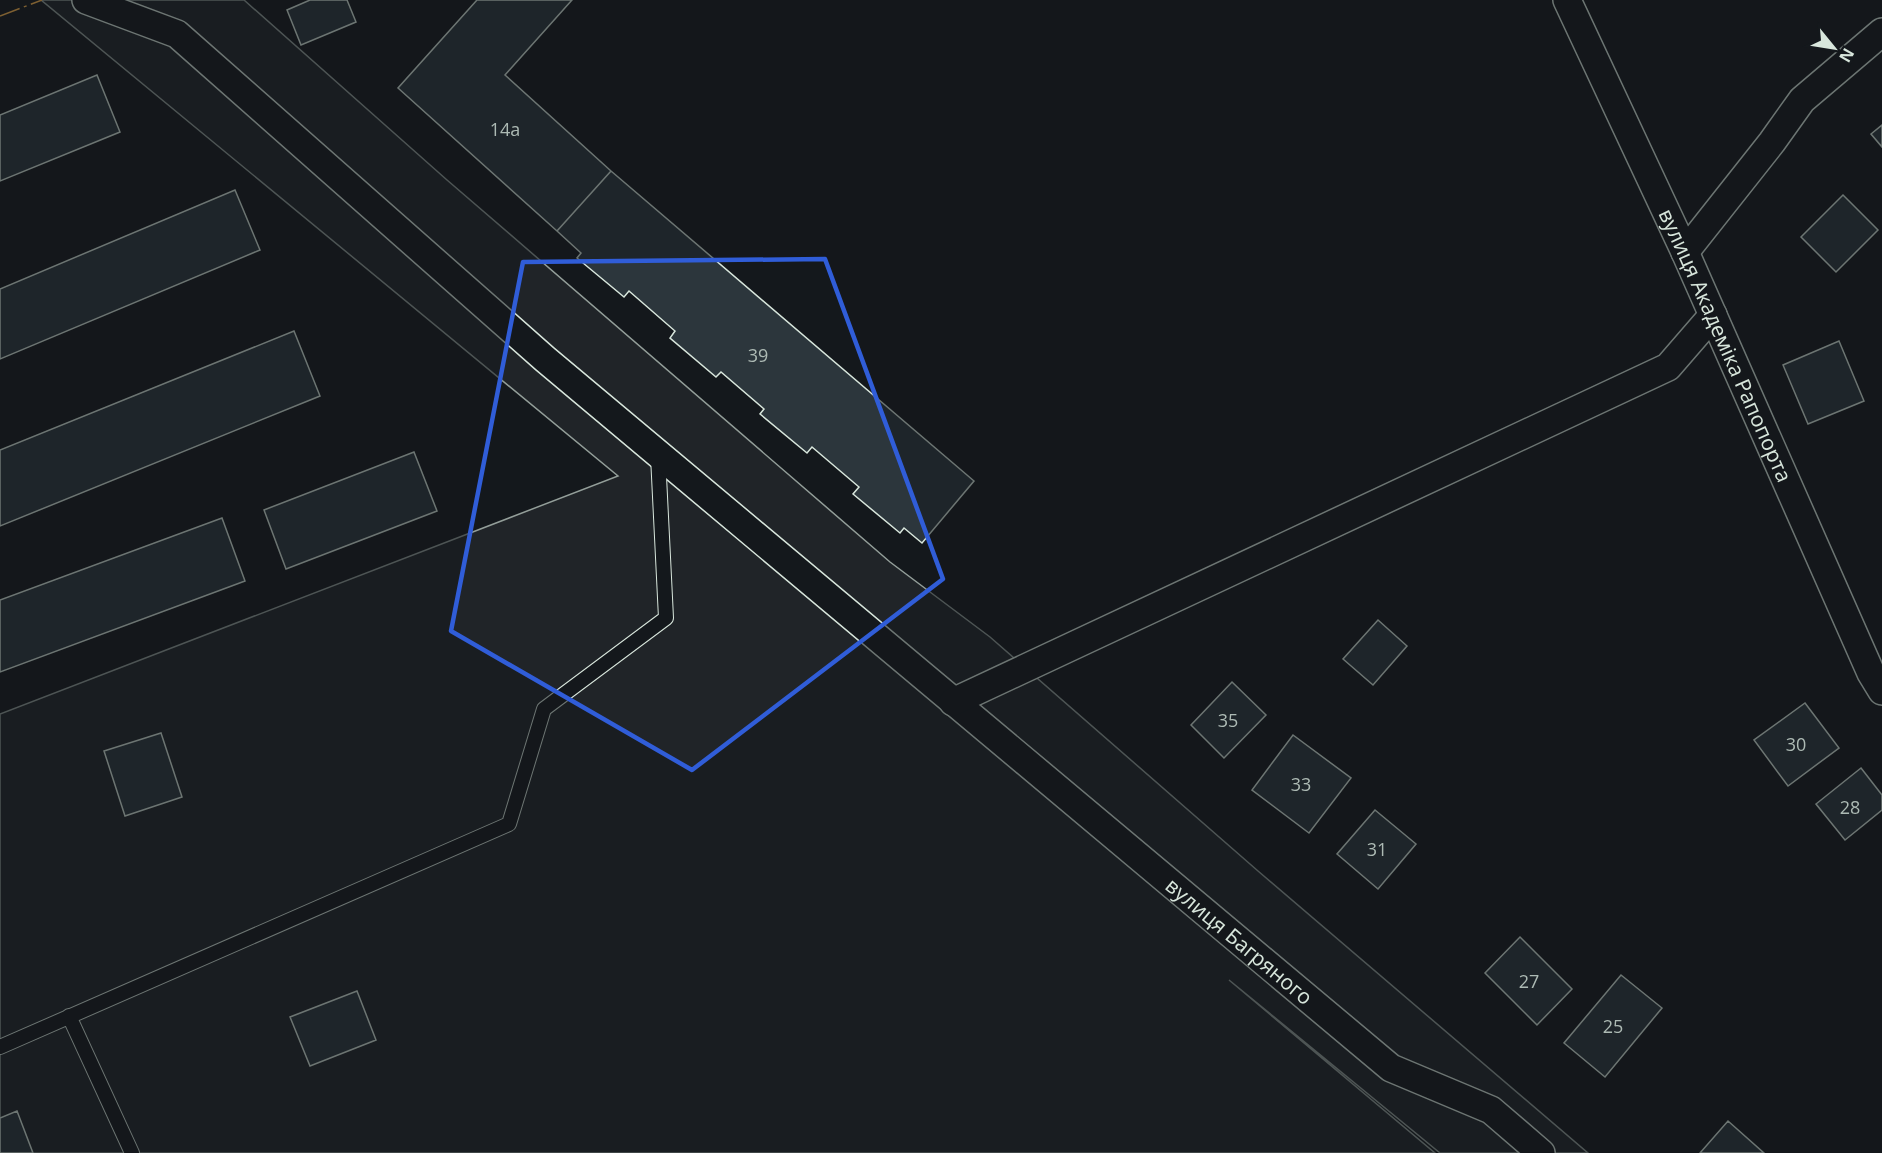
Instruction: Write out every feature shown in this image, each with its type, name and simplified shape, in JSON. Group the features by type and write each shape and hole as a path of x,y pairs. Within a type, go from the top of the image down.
{"street":[{"name":"вулиця Багряного","path":"86,0 177,34 545,359 1391,1068 1491,1110 1541,1153"},
{"name":"вулиця Академіка Рапопорта","path":"1567,0 1685,252 1871,674 1882,690"},
{"path":"1685,252 1773,142 1802,100 1882,32"},
{"path":"953,702 1668,367 1713,315"}],"lane":[{"path":"0,1047 508,824 544,709 666,618 657,453"},
{"path":"69,1017 132,1153"}],"highlighted area":[{"path":"825,259 943,579 692,770 451,631 523,262"}],"shaded area":[{"path":"41,0 244,0 447,180 890,562 990,637 1258,871 1588,1153 1440,1153 1229,980 1435,1153 0,1153 0,714 618,476"}],"building":[{"path":"310,0 347,0 356,22 301,45 287,10"},
{"path":"477,0 572,0 505,75 611,171 557,231 398,88"},
{"path":"97,75 120,132 0,181 0,115"},
{"path":"1882,125 1882,147 1871,134"},
{"path":"611,171 974,481 922,543 904,528 900,533 853,494 859,487 812,447 807,453 760,414 764,409 721,372 716,377 670,338 675,331 629,291 624,297 577,258 581,253 557,231"},
{"path":"235,190 260,250 0,359 0,289"},
{"path":"1843,195 1878,230 1836,272 1801,237"},
{"path":"294,331 320,396 0,526 0,450"},
{"path":"1839,341 1864,401 1808,424 1783,365"},
{"path":"414,452 437,511 286,569 264,510"},
{"path":"222,518 245,581 0,672 0,600"},
{"path":"1378,620 1407,646 1373,685 1343,659"},
{"path":"1232,682 1266,715 1224,758 1191,725"},
{"path":"1805,703 1839,748 1788,786 1754,740"},
{"path":"161,733 182,797 125,816 104,751"},
{"path":"1293,735 1351,778 1309,833 1252,790"},
{"path":"1861,768 1882,795 1882,810 1845,840 1816,804"},
{"path":"1375,810 1416,844 1378,889 1337,854"},
{"path":"1520,937 1572,989 1537,1025 1485,973"},
{"path":"1621,975 1662,1008 1605,1077 1564,1043"},
{"path":"357,991 376,1040 310,1066 290,1017"},
{"path":"17,1111 33,1153 0,1153 0,1118"},
{"path":"1728,1121 1764,1153 1700,1153"}],"power":[{"path":"0,16 42,0"}]}
